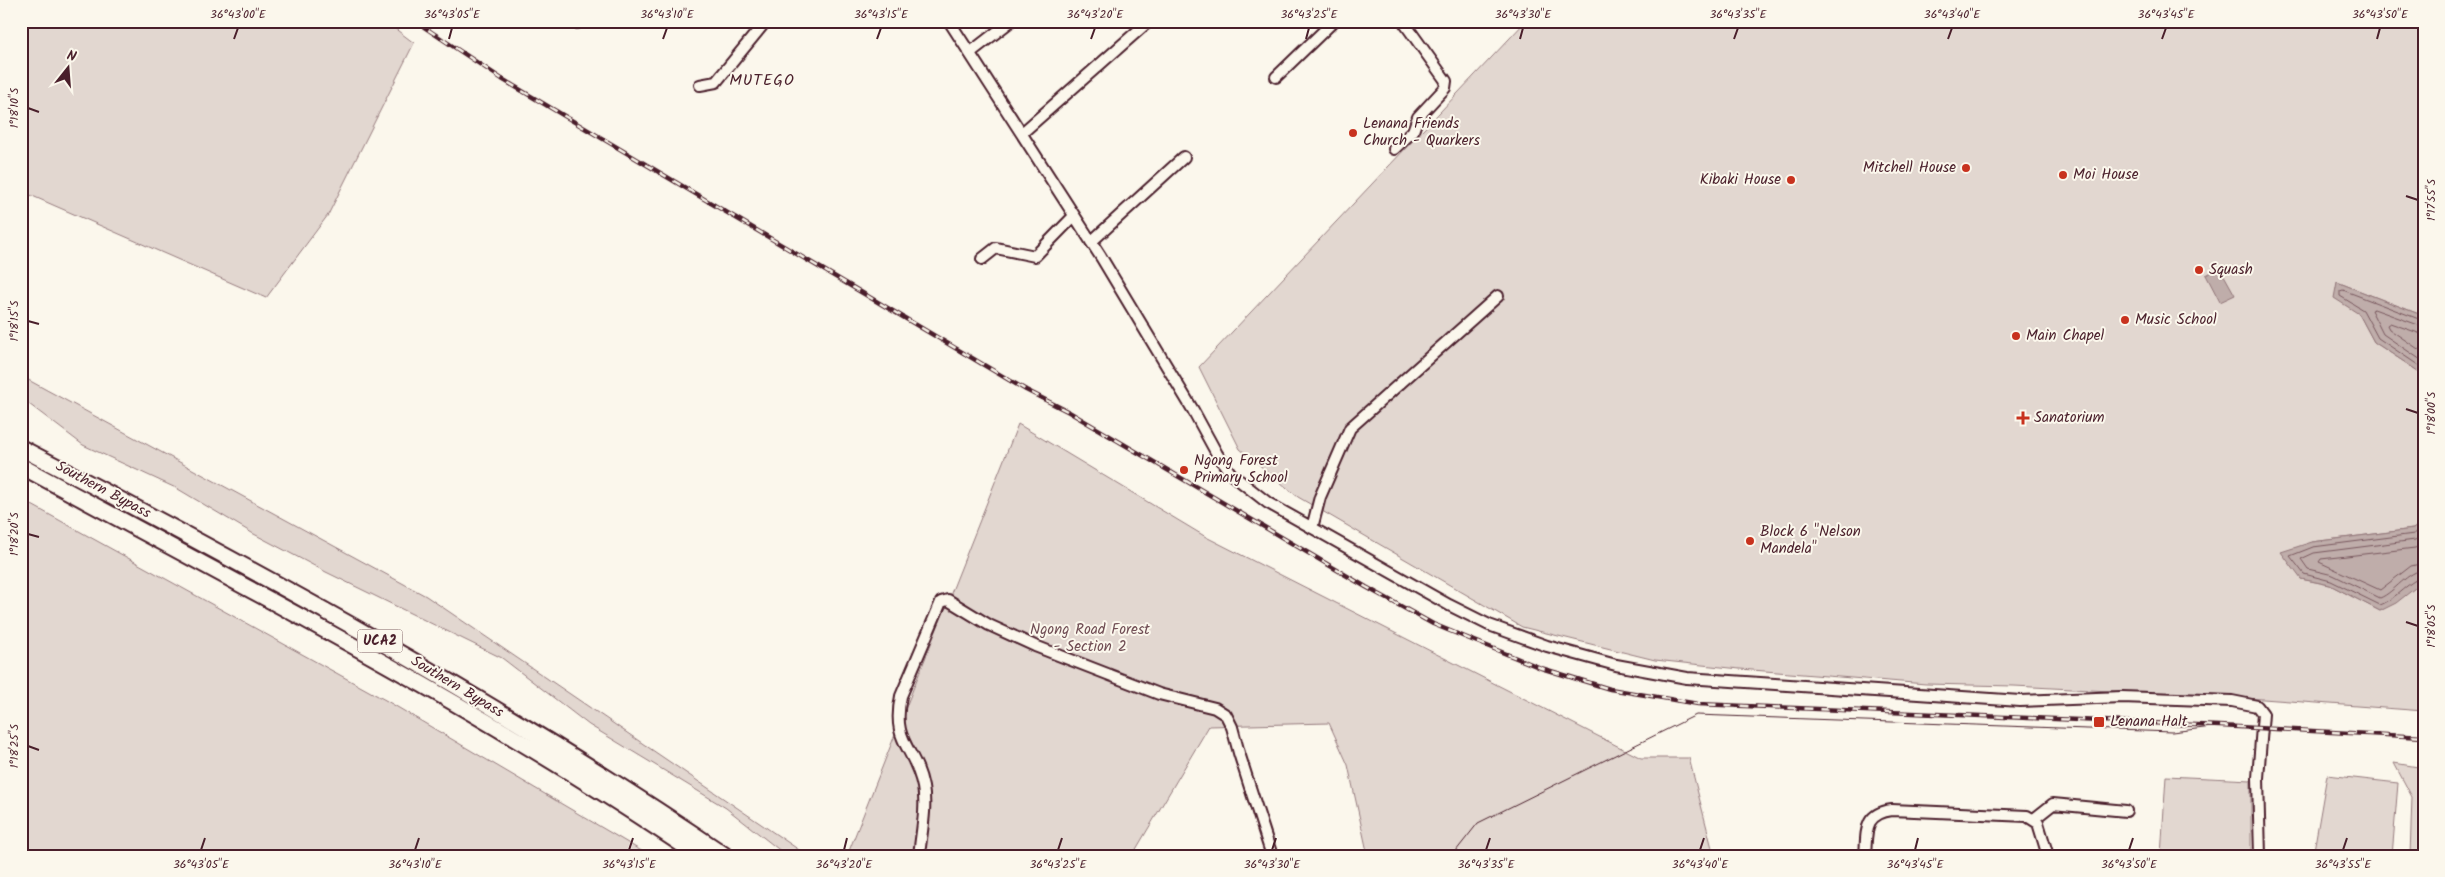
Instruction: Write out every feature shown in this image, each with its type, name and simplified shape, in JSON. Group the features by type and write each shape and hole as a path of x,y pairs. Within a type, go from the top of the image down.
{"highway":[{"name":"Southern Bypass","path":"21,448 146,513 379,641 559,747 726,856"},
{"name":"Southern Bypass","path":"21,466 366,652 524,746 699,856"}],"street":[{"path":"700,85 716,82 766,21"},
{"path":"949,21 971,52 1091,242 1193,410 1216,454 1231,474 1268,503 1489,626 1555,649 1657,673 1721,682 2020,701 2122,697 2232,701 2257,706 2262,714 2258,778 2260,856"},
{"path":"971,52 1011,21"},
{"path":"1022,133 1149,21"},
{"path":"1276,77 1334,21"},
{"path":"1394,149 1413,131 1418,117 1445,88 1446,81 1403,21"},
{"path":"1091,242 1184,157"},
{"path":"982,259 996,248 1035,256 1074,216"},
{"path":"1312,528 1320,497 1350,428 1498,296"},
{"path":"919,856 924,808 923,787 915,762 903,744 897,724 898,712 901,696 940,602 948,600 989,625 1035,646 1159,694 1215,708 1226,715 1232,727 1238,753 1272,856"},
{"path":"2034,819 2053,804 2126,811"},
{"path":"1865,856 1869,821 1874,815 1882,812 2027,816 2038,823 2048,856"}],"green space":[{"path":"21,21 385,21 414,43 328,215 266,298 21,191"},
{"path":"1526,21 2424,21 2424,316 2337,282 2359,314 2374,342 2424,375 2424,521 2413,529 2312,542 2301,579 2330,585 2380,611 2424,581 2424,711 2263,699 2014,686 1926,684 1655,660 1522,627 1298,497 1240,449 1199,367"},
{"path":"21,376 426,596 808,856 787,856 726,808 589,725 502,658 326,572 252,533 178,489 83,445 21,398"},
{"name":"Ngong Road Forest - Section 2","path":"1018,424 1206,537 1641,758 1689,758 1714,856 1368,856 1348,765 1329,723 1209,726 1132,856 847,856"},
{"path":"21,499 387,701 650,856 21,856"},
{"path":"2394,763 2424,768 2424,856 2410,856 2412,797"},
{"path":"2327,775 2398,783 2392,856 2313,856"},
{"path":"2166,776 2251,780 2251,856 2161,856"}],"water":[{"path":"2220,268 2235,295 2220,302 2206,275"},
{"path":"2337,282 2424,316 2424,375 2374,342 2359,314 2334,298"},
{"path":"2424,521 2424,581 2396,603 2380,611 2330,585 2301,579 2281,552 2312,542 2413,529"}],"tram line":[{"path":"1452,856 1478,823 1696,715 2172,732 2220,726"}],"railway":[{"path":"415,21 502,79 1026,390 1069,412 1366,587 1433,624 1541,668 1610,689 1698,704 2220,726 2424,737"}],"place":[{"name":"Lenana Friends Church - Quarkers","path":"1353,133"},
{"name":"Mitchell House","path":"1966,168"},
{"name":"Moi House","path":"2063,175"},
{"name":"Kibaki House","path":"1791,180"},
{"name":"Squash","path":"2199,270"},
{"name":"Music School","path":"2125,320"},
{"name":"Main Chapel","path":"2016,336"},
{"name":"Sanatorium","path":"2023,418"},
{"name":"Ngong Forest Primary School","path":"1184,470"},
{"name":"Block 6 \"Nelson Mandela\"","path":"1750,541"},
{"name":"Lenana Halt","path":"2099,722"}],"district":[{"name":"MUTEGO","path":"762,80"}]}
